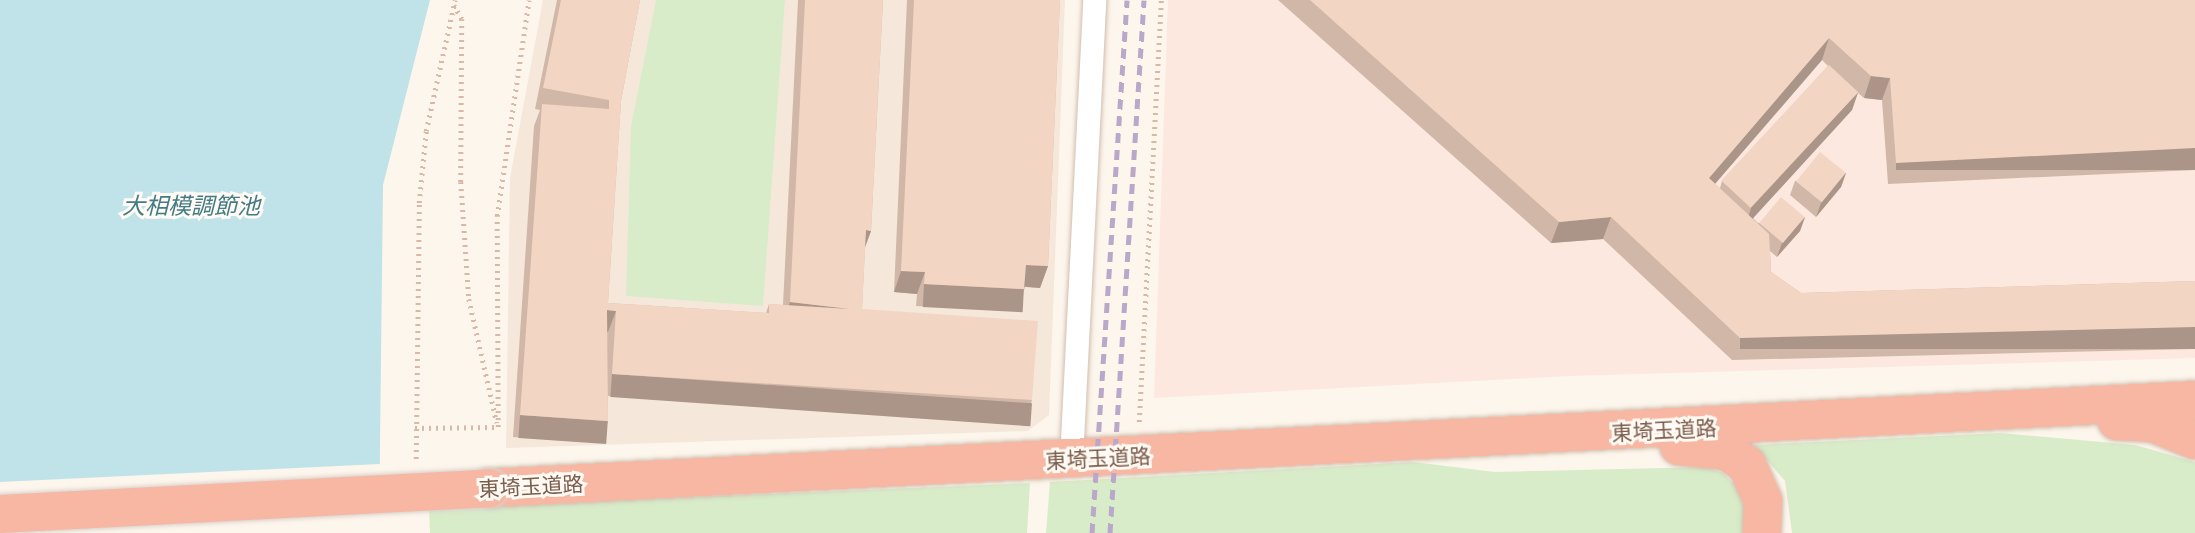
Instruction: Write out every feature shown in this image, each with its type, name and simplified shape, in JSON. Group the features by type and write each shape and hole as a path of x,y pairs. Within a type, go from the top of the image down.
{"highway":[{"name":"東埼玉道路","path":"0,514 2195,400"},
{"path":"2032,410 2153,423 2195,440"},
{"path":"1422,442 1531,452 1696,445 1727,451 1756,481 1762,533"}],"street":[{"path":"1071,460 1094,0"}],"path":[{"path":"498,427 497,216 529,0"},
{"path":"1139,424 1161,0"},
{"path":"454,3 462,19 461,182 469,299 486,400 498,427"},
{"path":"416,466 419,203 426,131 454,3"},
{"path":"415,428 498,427"}],"shaded area":[{"path":"543,0 1065,0 1049,415 1028,431 506,448 510,178"},
{"path":"1168,0 2195,0 2195,358 1569,376 1154,398"}],"green space":[{"path":"656,0 785,0 763,306 626,296 631,126"},
{"path":"2000,433 2135,445 2195,462 2195,533 1792,533 1785,481 1754,445"},
{"path":"1413,462 1495,472 1706,467 1723,473 1750,500 1752,533 1046,533 1050,482"},
{"path":"1030,483 1027,533 430,533 429,508"}],"water":[{"name":"大相模調節池","path":"0,0 430,0 383,185 379,533 0,533"}],"pier":[{"path":"380,464 383,533 0,533 0,482"}],"building":[{"path":"561,0 640,0 621,101 608,303 769,313 769,304 850,309 790,302 805,0 883,0 871,231 866,230 862,309 1038,321 1032,400 612,374 616,311 607,310 608,421 520,415 542,104 609,109 609,100 543,88"},
{"path":"914,0 1060,0 1048,266 1026,265 1024,289 924,284 925,272 901,271"},
{"path":"1310,0 2195,0 2195,148 1896,163 1890,78 1871,76 1829,38 1709,178 1769,234 1771,272 1801,293 2195,281 2195,327 1740,338 1611,217 1559,222"},
{"path":"1829,65 1858,92 1750,208 1721,181"},
{"path":"1820,152 1846,173 1822,202 1796,182"},
{"path":"1781,197 1805,217 1783,243 1759,223"}],"railway":[{"path":"1092,533 1127,0"},
{"path":"1110,533 1144,0"}]}
